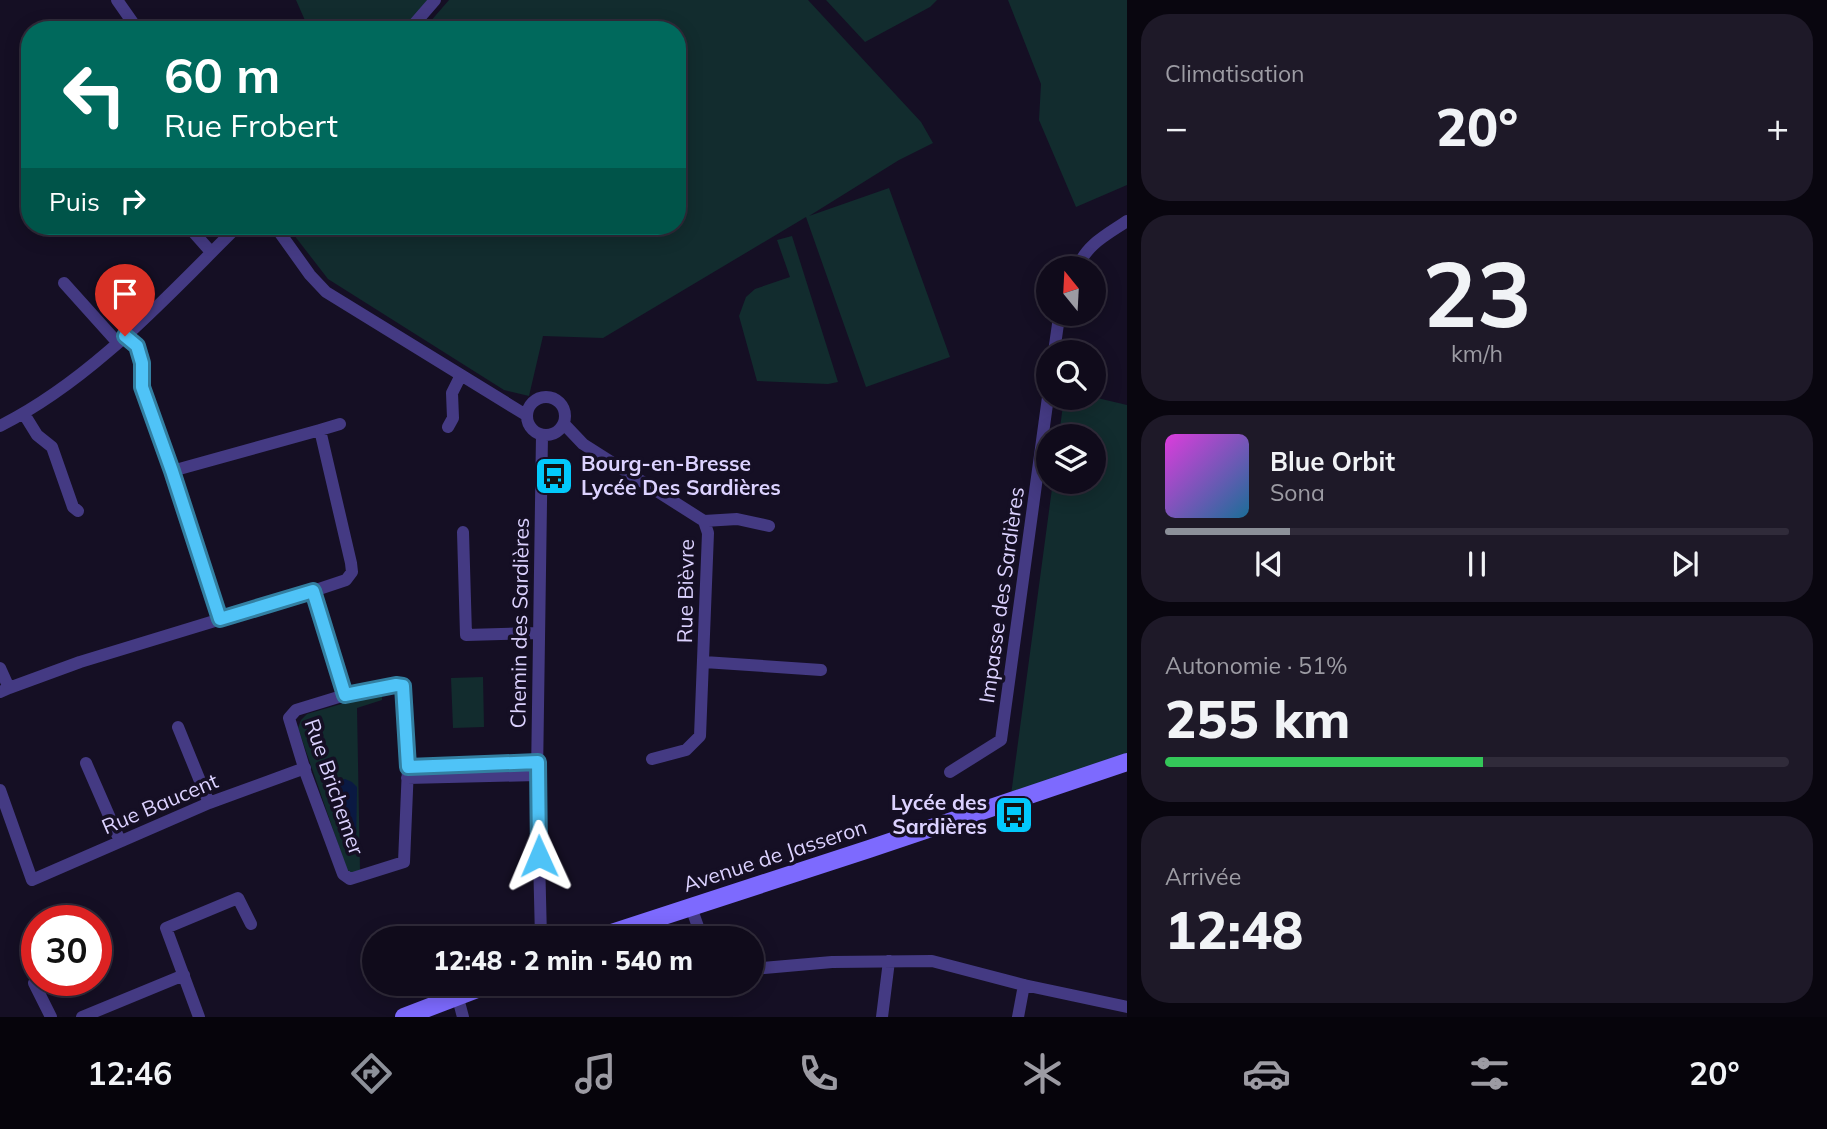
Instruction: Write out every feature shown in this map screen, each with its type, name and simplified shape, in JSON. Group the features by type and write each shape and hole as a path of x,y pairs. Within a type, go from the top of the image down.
{"main road":[{"name":"Avenue de Jasseron","path":"657,926 869,849 1127,762"},
{"name":"Avenue de Jasseron","path":"641,926 967,825 1127,769"},
{"path":"391,1017 442,996"},
{"path":"404,1017 445,996"}],"street":[{"path":"117,0 132,21"},
{"path":"417,21 435,0"},
{"path":"1084,256 1092,245 1127,221"},
{"path":"196,235 211,252"},
{"path":"0,425 24,414 67,386 121,339 229,235"},
{"path":"281,235 310,275 326,292 526,415"},
{"path":"64,283 121,339 137,346 142,363 142,387 220,619"},
{"path":"448,426 453,418 452,393 461,375"},
{"path":"545,396 554,398 564,409 564,424 554,434 542,435 530,428 526,415 533,401 545,396"},
{"path":"499,398 533,401"},
{"name":"Impasse des Sardières","path":"950,772 1001,740 1046,410"},
{"path":"24,414 37,435 52,447 74,508 78,511"},
{"path":"172,471 340,424"},
{"name":"Rue Bièvre","path":"564,424 583,444 704,522 708,533 700,736 686,750 652,759"},
{"path":"0,668 4,690 79,662 346,580 352,572 351,563 320,430"},
{"name":"Chemin des Sardières","path":"541,926 538,633 542,435"},
{"path":"704,522 737,519 769,526"},
{"path":"463,532 466,635 538,633"},
{"path":"313,591 345,695"},
{"path":"704,662 821,670"},
{"name":"Rue Brichemer","path":"403,686 407,772 404,862 350,879 343,874 305,768 289,718 296,710 345,695 403,686"},
{"path":"178,727 209,803"},
{"path":"86,763 120,841"},
{"name":"Rue Baucent","path":"0,790 32,880 209,803 305,768"},
{"path":"407,772 538,769"},
{"path":"199,1017 166,928 238,898 251,924"},
{"path":"693,912 698,926"},
{"path":"882,1017 889,961"},
{"path":"764,968 806,964 932,961 1024,985 1127,1007"},
{"path":"82,1017 184,975"},
{"path":"1018,1017 1024,985"},
{"path":"40,996 51,1017"},
{"path":"460,996 463,1017"}],"green space":[{"path":"296,0 429,0 411,21 305,21"},
{"path":"449,0 808,0 921,122 933,143 899,160 809,216 889,188 950,357 866,387 806,217 603,338 543,336 529,396 504,390 328,279 294,235 686,235 686,21 431,21"},
{"path":"826,0 937,0 930,7 865,42"},
{"path":"1008,0 1127,0 1127,185 1076,207 1039,120 1041,84"},
{"path":"792,236 838,382 828,384 757,381 739,316 746,297 755,289 790,277 777,240"},
{"path":"1106,400 1127,405 1127,756 1011,795 1051,494 1106,494 1106,424 1061,424 1062,410 1106,410"},
{"path":"483,677 484,727 453,728 451,678"},
{"path":"382,692 382,700 357,708 360,871 352,873 347,870 298,728 307,714"}],"water":[{"path":"345,779 357,787 356,850 347,851 330,791 332,783"}],"place":[{"name":"Bourg-en-Bresse Lycée Des Sardières","path":"554,476"},
{"name":"Lycée des Sardières","path":"1014,815"}],"route":[{"path":"125,336 137,346 142,363 142,387 220,619 313,591 345,695 403,686 408,767 538,762 539,856"}]}
